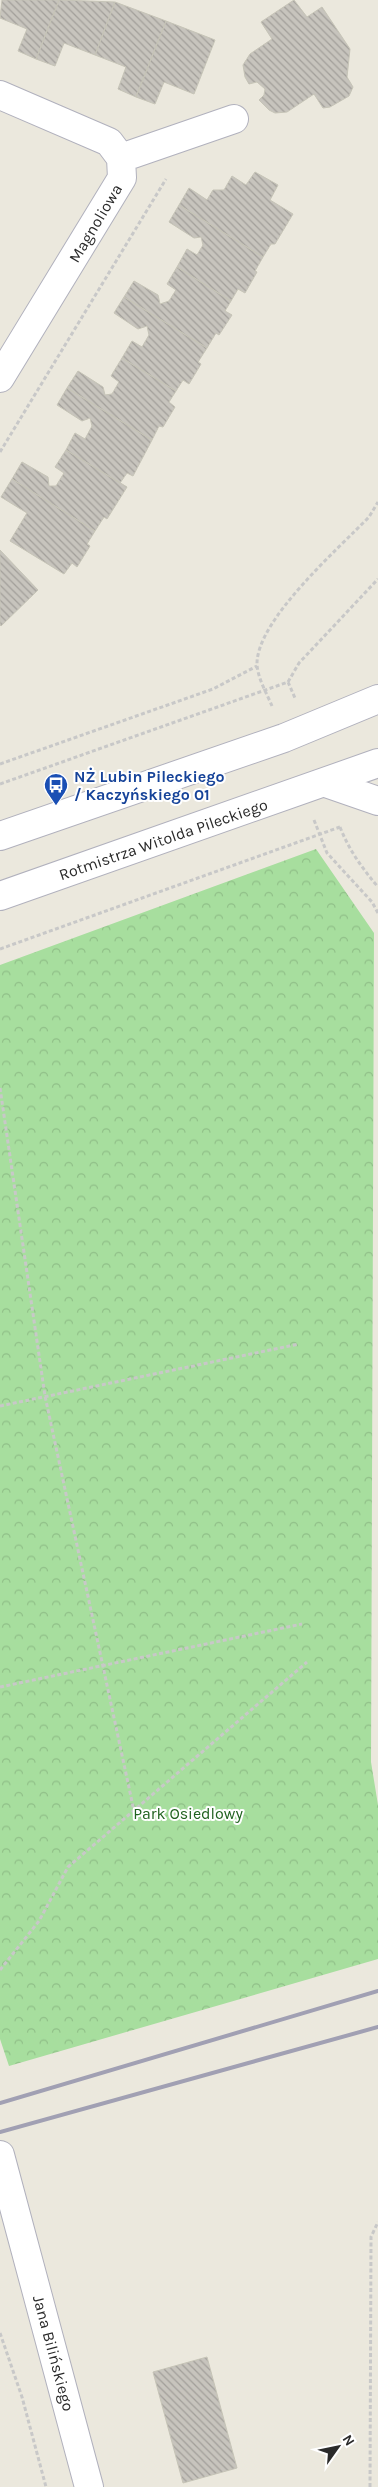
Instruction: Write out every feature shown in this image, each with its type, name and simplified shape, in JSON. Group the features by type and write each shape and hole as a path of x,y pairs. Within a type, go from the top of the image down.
{"street":[{"path":"0,95 109,142 121,158 234,119"},
{"name":"Magnoliowa","path":"0,378 122,178 121,158"},
{"path":"0,836 284,738 378,699"},
{"name":"Rotmistrza Witolda Pileckiego","path":"0,896 326,783 378,763"},
{"path":"326,783 378,801"},
{"name":"Jana Bilińskiego","path":"0,2155 89,2487"}],"path":[{"path":"276,715 257,666 261,642 279,611 370,517 378,502"},
{"path":"0,784 288,682 299,663 378,579"},
{"path":"0,764 213,689 257,666"},
{"path":"310,812 327,853 372,902 378,913"},
{"path":"0,949 340,827"},
{"path":"358,864 378,887"},
{"path":"0,1088 45,1396 105,1667 134,1811"},
{"path":"0,1406 299,1344"},
{"path":"0,1687 105,1667 302,1624"},
{"path":"0,1970 40,1921 68,1866 307,1662"},
{"path":"370,2487 371,2237 378,2222"},
{"path":"0,2333 22,2396 46,2487"}],"green space":[{"name":"Park Osiedlowy","path":"316,849 374,933 371,1762 378,1805 378,1959 9,2066 0,2039 0,965"}],"building":[{"path":"2,0 59,0 36,59 18,51 27,29 0,18"},
{"path":"59,0 115,2 95,55 64,43 55,66 36,59"},
{"path":"294,0 307,17 322,7 350,49 347,77 353,87 349,96 330,107 323,108 314,94 287,112 275,113 259,100 264,95 265,89 257,82 249,84 245,77 243,65 250,54 272,39 261,22"},
{"path":"115,2 166,21 136,97 118,89 126,67 95,55"},
{"path":"166,21 215,40 194,94 164,82 155,104 136,97"},
{"path":"255,172 278,185 270,200 293,214 275,244 271,244 263,257 179,205 189,188 207,200 213,190 224,190 232,176 246,185"},
{"path":"179,205 263,257 245,293 238,289 231,301 177,267 187,249 197,255 203,245 201,237 194,238 169,222"},
{"path":"177,267 231,301 225,311 232,315 219,335 216,333 207,348 124,297 134,281 158,295 160,304 169,301 176,290 167,284"},
{"path":"124,297 207,348 198,362 201,364 189,384 183,380 176,391 122,358 132,341 142,347 149,335 147,326 138,329 114,313"},
{"path":"122,358 176,391 169,402 175,407 163,427 159,426 152,440 67,388 78,371 103,387 105,395 112,394 119,382 111,376"},
{"path":"67,388 152,440 133,476 127,473 120,483 66,450 75,433 85,439 92,426 90,418 82,421 57,405"},
{"path":"66,450 127,487 107,519 104,517 95,531 12,479 22,462 48,477 49,486 56,486 64,473 55,467"},
{"path":"12,479 95,531 87,544 90,546 77,567 72,563 64,574 10,541 27,513 1,497"},
{"path":"0,550 38,590 1,626 0,625"},
{"path":"207,2357 237,2468 183,2483 153,2372"}],"railway":[{"path":"0,2103 378,1991"},
{"path":"0,2132 378,2027"}],"place":[{"name":"NŻ Lubin Pileckiego / Kaczyńskiego 01","path":"56,806"}]}
